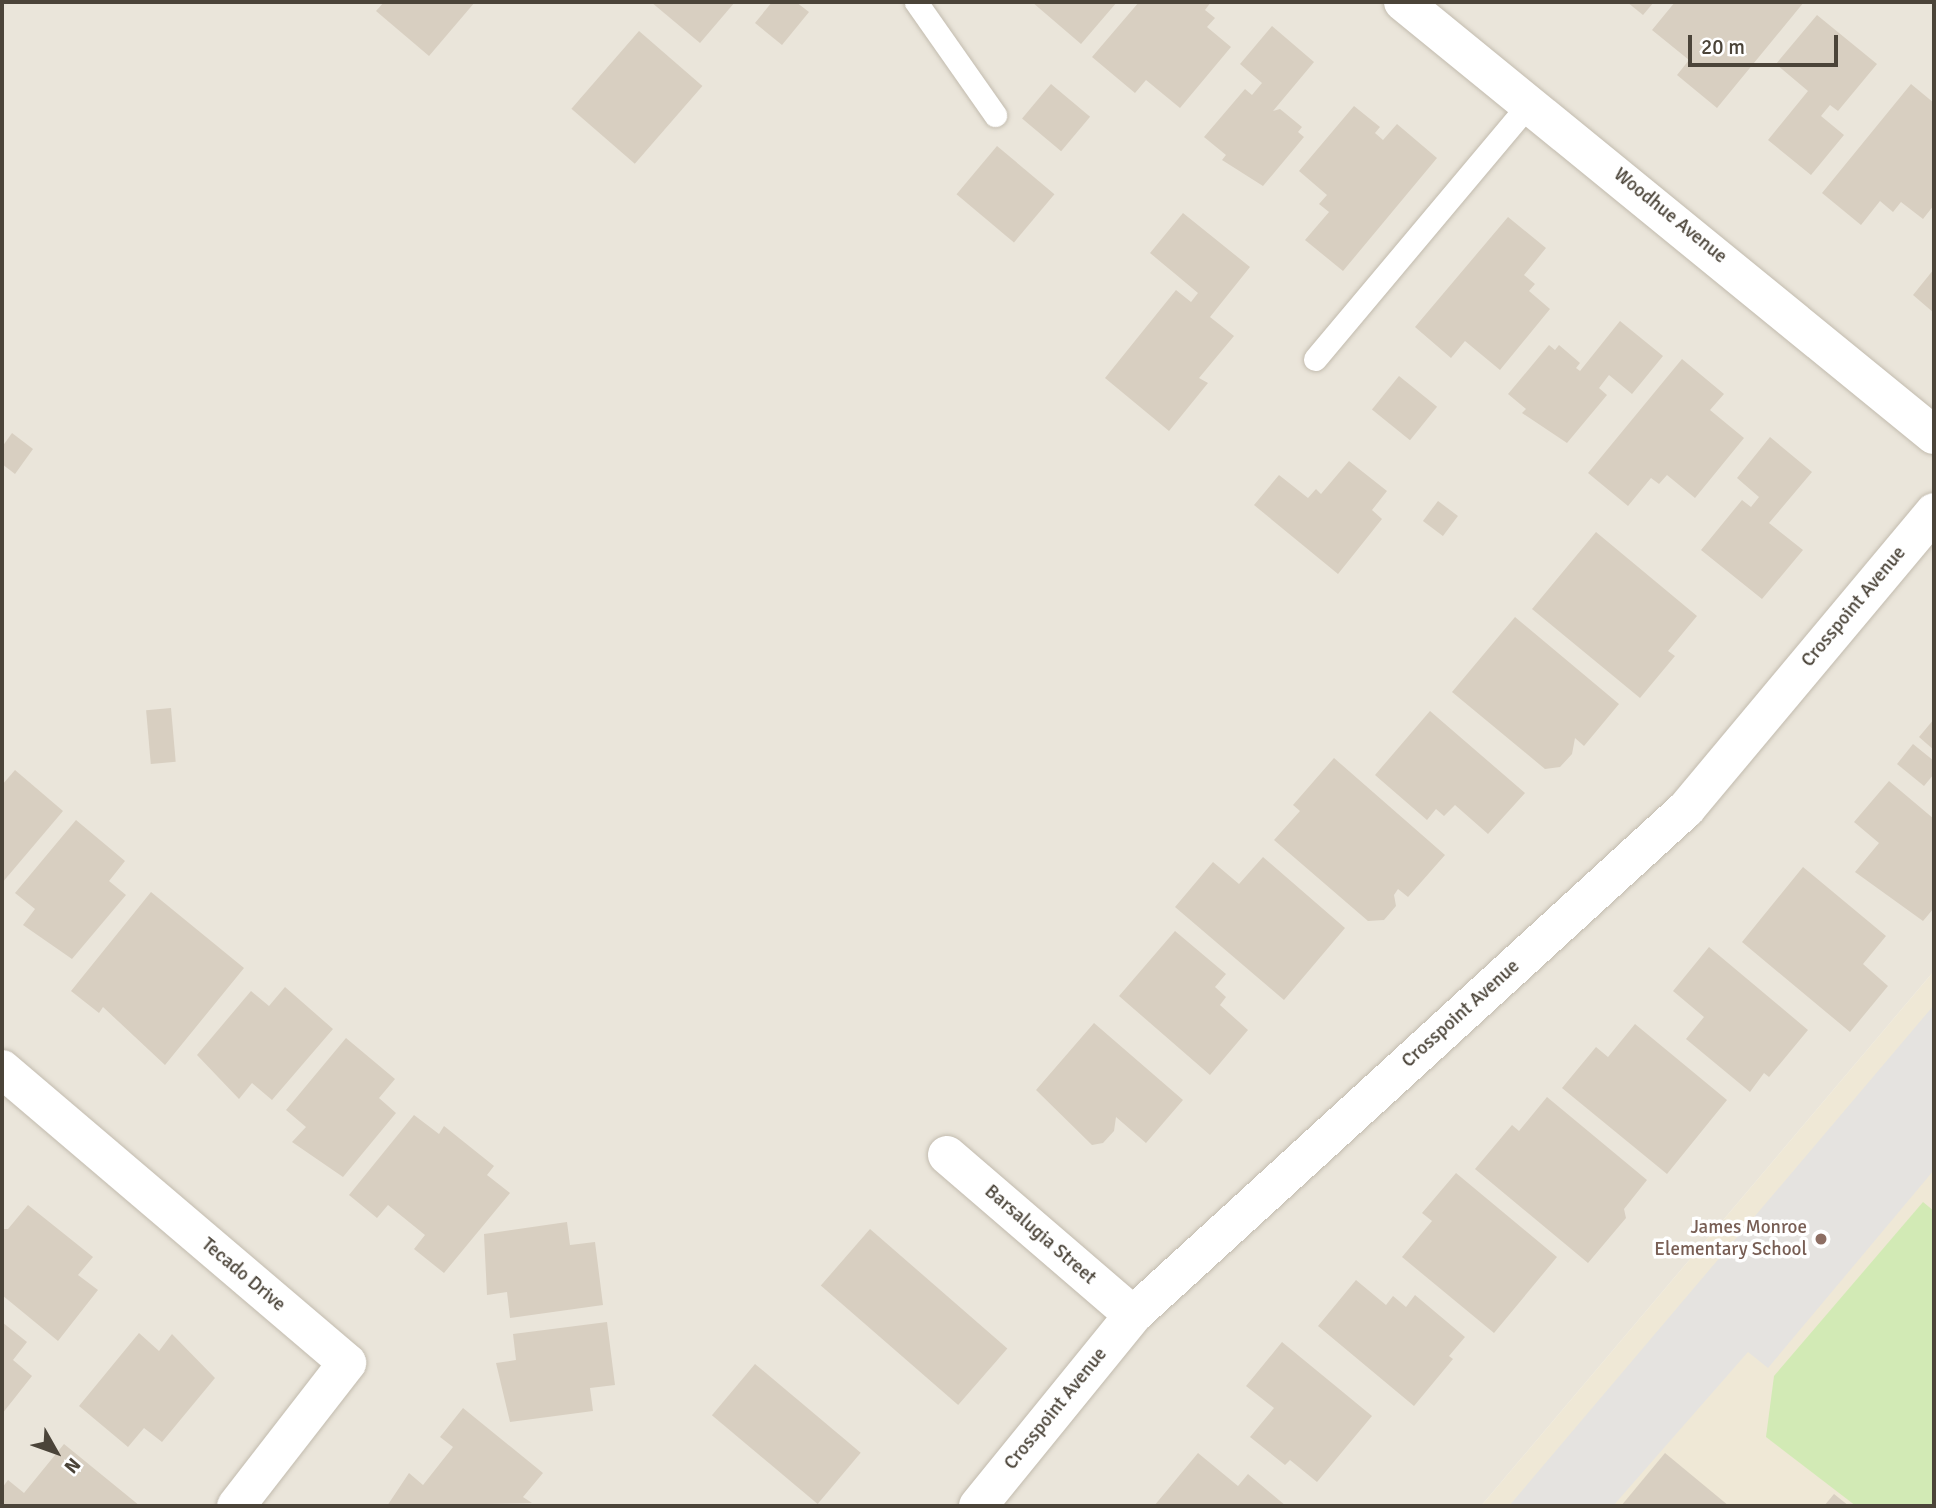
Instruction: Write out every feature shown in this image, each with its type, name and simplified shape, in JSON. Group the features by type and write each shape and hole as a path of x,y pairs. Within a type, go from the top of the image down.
{"street":[{"name":"Woodhue Avenue","path":"1403,2 1934,435"},
{"name":"Crosspoint Avenue","path":"978,1506 1133,1315 1686,809 1934,512"},
{"name":"Tecado Drive","path":"2,1069 347,1363 236,1506"},
{"name":"Barsalugia Street","path":"947,1155 1133,1315"}],"lane":[{"path":"916,2 995,115"},
{"path":"1315,359 1530,103"}],"shaded area":[{"path":"2,2 1934,2 1934,971 1481,1506 2,1506"},
{"name":"James Monroe Elementary School","path":"1934,971 1934,1506 1481,1506"},
{"path":"1934,1005 1934,1170 1768,1368 1748,1352 1613,1506 1509,1506"}],"green space":[{"path":"1923,1202 1934,1211 1934,1506 1856,1506 1766,1437 1774,1376"}],"building":[{"path":"384,2 475,2 429,56 376,11"},
{"path":"651,2 735,2 700,43"},
{"path":"772,2 796,2 809,12 782,45 755,23"},
{"path":"1032,2 1117,2 1081,44"},
{"path":"1139,2 1211,2 1205,10 1215,18 1207,27 1231,47 1180,108 1146,80 1135,93 1092,57"},
{"path":"1627,2 1654,2 1643,15"},
{"path":"1675,2 1804,2 1717,108 1677,75 1689,60 1652,30"},
{"path":"1817,15 1877,64 1838,111 1830,105 1821,116 1844,135 1811,175 1768,140 1808,91 1776,64"},
{"path":"1272,26 1314,62 1273,111 1280,109 1302,127 1298,132 1304,137 1263,186 1222,160 1226,155 1204,137 1245,89 1252,95 1262,83 1240,64"},
{"path":"639,31 702,86 635,164 571,109"},
{"path":"1051,84 1090,117 1061,151 1022,118"},
{"path":"1911,84 1934,103 1934,205 1923,219 1901,202 1893,212 1880,201 1861,225 1822,193"},
{"path":"1354,106 1380,127 1375,133 1383,140 1397,124 1437,158 1343,271 1305,240 1329,212 1319,204 1327,195 1299,171"},
{"path":"997,146 1054,194 1014,242 957,194"},
{"path":"1183,213 1250,267 1210,317 1234,336 1199,378 1208,383 1169,431 1105,378 1176,290 1191,302 1198,293 1150,253"},
{"path":"1508,217 1546,248 1524,275 1535,284 1529,291 1550,309 1500,370 1465,341 1451,358 1415,327"},
{"path":"1934,269 1934,313 1913,295"},
{"path":"1620,321 1663,356 1632,394 1609,375 1599,388 1607,395 1567,443 1522,413 1526,409 1508,394 1549,345 1555,350 1559,345 1580,363 1576,368 1580,371"},
{"path":"1682,359 1724,394 1710,410 1744,438 1695,498 1667,475 1659,484 1651,478 1628,506 1588,473"},
{"path":"1399,376 1437,407 1410,440 1372,409"},
{"path":"12,433 33,449 15,474 2,464 2,447"},
{"path":"1770,437 1812,472 1769,523 1803,550 1762,599 1701,550 1742,500 1751,507 1759,497 1737,478"},
{"path":"1349,461 1387,491 1372,510 1382,519 1338,574 1254,505 1279,475 1308,498 1316,489 1321,494"},
{"path":"1438,501 1458,516 1443,536 1423,521"},
{"path":"1596,532 1697,616 1668,651 1675,656 1640,698 1532,609"},
{"path":"1515,617 1619,704 1584,746 1575,738 1572,754 1560,767 1545,769 1452,692"},
{"path":"171,708 176,762 151,764 146,710"},
{"path":"1430,711 1525,793 1488,834 1455,805 1444,816 1436,809 1427,820 1375,775"},
{"path":"1934,719 1934,750 1919,737"},
{"path":"1913,744 1934,761 1934,774 1924,786 1897,764"},
{"path":"1334,758 1445,855 1408,897 1398,889 1394,895 1396,906 1384,920 1368,921 1274,840 1300,811 1293,805"},
{"path":"15,770 63,811 2,883 2,785"},
{"path":"1889,781 1934,819 1934,908 1923,921 1855,872 1879,843 1854,822"},
{"path":"76,820 125,861 109,881 126,895 72,959 23,925 35,909 15,893"},
{"path":"1263,857 1345,928 1284,1000 1175,907 1213,862 1239,884"},
{"path":"1803,867 1886,936 1863,964 1888,986 1850,1032 1742,942"},
{"path":"151,892 244,968 165,1065 103,1007 99,1013 71,991"},
{"path":"1175,931 1226,974 1215,987 1226,997 1220,1005 1248,1030 1210,1075 1119,996"},
{"path":"1709,947 1808,1030 1769,1077 1764,1073 1750,1092 1686,1039 1704,1017 1673,991"},
{"path":"285,987 333,1029 272,1100 252,1083 239,1099 197,1055 251,991 269,1006"},
{"path":"1094,1023 1183,1100 1146,1143 1116,1117 1114,1131 1103,1143 1092,1145 1036,1090"},
{"path":"1635,1024 1727,1100 1667,1174 1562,1088 1596,1047 1608,1057"},
{"path":"346,1038 395,1079 379,1098 396,1113 343,1177 292,1142 306,1127 286,1110"},
{"path":"1547,1097 1647,1180 1624,1209 1626,1218 1588,1263 1475,1169 1512,1125 1519,1131"},
{"path":"414,1115 439,1134 444,1126 494,1166 487,1175 510,1193 444,1273 414,1249 425,1235 388,1205 377,1218 349,1195"},
{"path":"1456,1173 1557,1257 1494,1333 1402,1257 1432,1221 1422,1213"},
{"path":"28,1205 93,1257 78,1275 98,1290 58,1341 2,1295 2,1229 8,1229"},
{"path":"567,1222 570,1245 595,1242 603,1305 510,1318 507,1292 487,1295 484,1234"},
{"path":"870,1229 1007,1348 958,1405 821,1286"},
{"path":"1356,1280 1386,1305 1393,1296 1406,1307 1415,1295 1465,1337 1449,1356 1453,1359 1414,1406 1318,1326"},
{"path":"2,1322 27,1342 13,1360 32,1376 2,1414"},
{"path":"607,1322 615,1385 590,1388 593,1411 510,1422 496,1363 516,1360 513,1334"},
{"path":"139,1333 159,1351 172,1334 215,1378 162,1442 144,1428 128,1447 79,1406"},
{"path":"1282,1342 1372,1416 1317,1482 1290,1460 1285,1465 1250,1437 1274,1408 1246,1386"},
{"path":"755,1364 861,1453 818,1504 712,1415"},
{"path":"463,1408 543,1473 523,1497 532,1503 387,1506 409,1473 423,1485 453,1447 440,1437"},
{"path":"64,1444 140,1506 2,1506 2,1488 8,1480 24,1493"},
{"path":"1198,1453 1238,1486 1248,1474 1286,1506 1154,1506"},
{"path":"1665,1453 1729,1506 1621,1506"},
{"path":"1834,1494 1849,1506 1824,1506"}],"place":[{"name":"James Monroe Elementary School","path":"1821,1239"}]}
